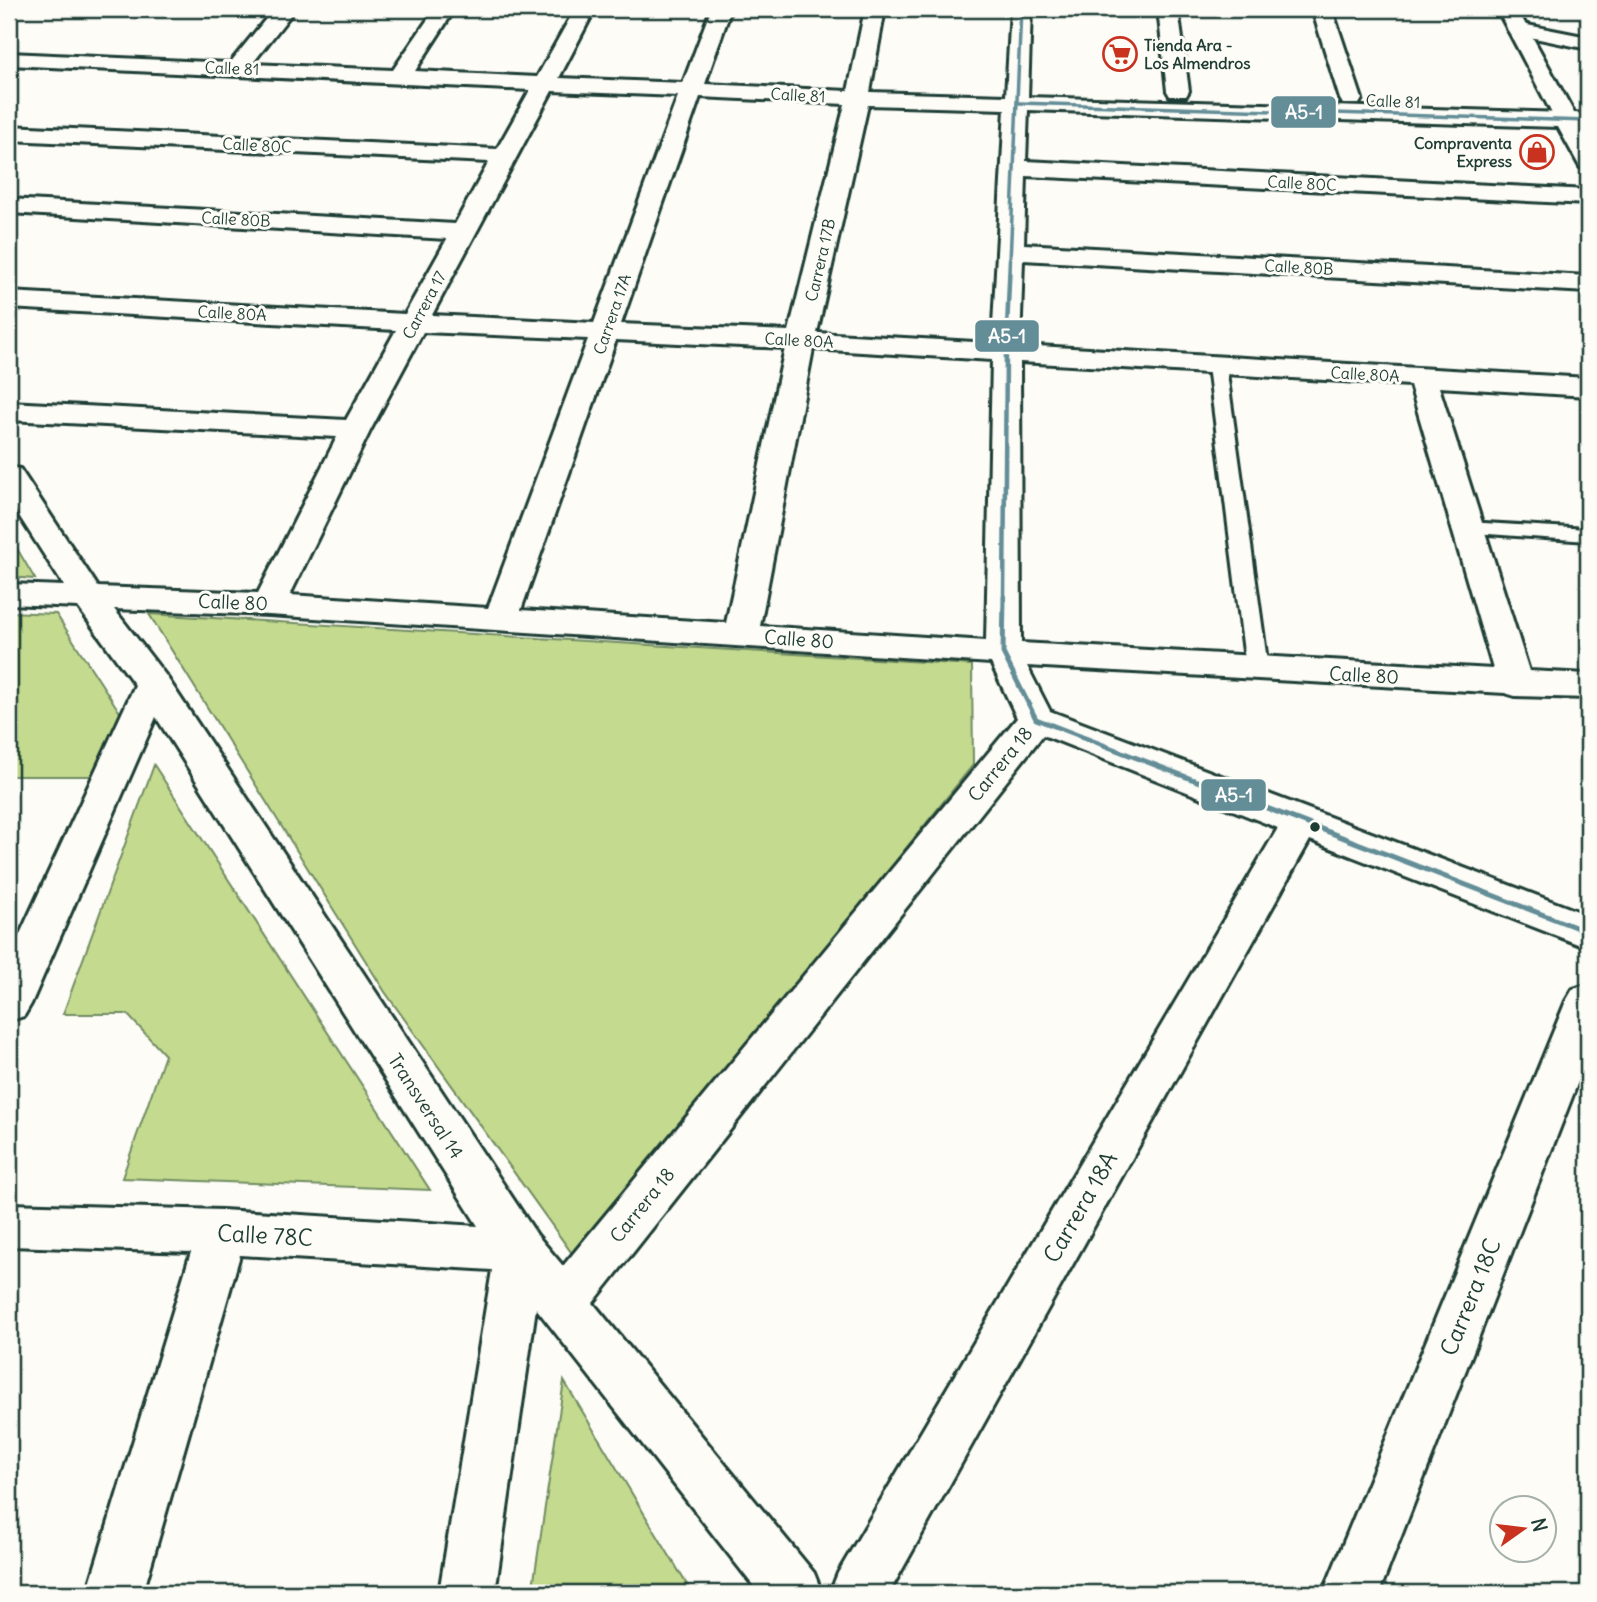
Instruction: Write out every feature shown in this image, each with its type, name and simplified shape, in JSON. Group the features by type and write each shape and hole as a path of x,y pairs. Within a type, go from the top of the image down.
{"street":[{"path":"237,68 285,9"},
{"path":"401,75 445,9"},
{"name":"Carrera 17","path":"269,604 356,429 584,9"},
{"name":"Carrera 17A","path":"501,619 606,332 690,90 722,9"},
{"name":"Carrera 17B","path":"741,635 801,340 858,98 875,9"},
{"name":"Carrera 18","path":"563,1303 1036,719 1003,653 1006,352 1021,9"},
{"path":"1168,9 1178,91"},
{"path":"1322,9 1351,99"},
{"path":"1507,9 1571,116 1588,162"},
{"path":"1517,29 1588,43"},
{"name":"Calle 81","path":"9,59 858,98 1178,91 1351,99 1571,116"},
{"name":"Calle 81","path":"1019,93 1571,116"},
{"name":"Calle 80C","path":"9,133 505,156"},
{"name":"Calle 80C","path":"1015,168 1588,197"},
{"name":"Calle 80B","path":"9,206 464,232"},
{"name":"Calle 80B","path":"1009,251 1588,284"},
{"name":"Calle 80A","path":"9,300 415,323 801,340 1588,387"},
{"path":"1422,377 1515,684"},
{"path":"9,411 356,429"},
{"name":"Transversal 14","path":"9,476 88,597 153,684 520,1250 794,1593"},
{"name":"Calle 80","path":"9,594 269,604 1003,653 1515,684 1588,686"},
{"path":"9,1004 153,684"},
{"path":"1036,719 1588,932"},
{"name":"Carrera 18A","path":"858,1593 1302,820"},
{"name":"Carrera 18C","path":"1352,1593 1588,1001"},
{"name":"Calle 78C","path":"9,1225 222,1232 520,1250"},
{"path":"115,1593 222,1232"},
{"path":"467,1593 520,1250"}],"lane":[{"path":"1217,366 1257,668"},
{"path":"1467,528 1588,535"}],"green space":[{"path":"9,535 35,579 9,577"},
{"path":"9,612 56,614 121,714 96,776 9,776"},
{"path":"149,614 972,665 973,765 576,1259 385,992"},
{"path":"154,765 430,1190 122,1178 165,1055 127,1014 63,1014"},
{"path":"564,1381 692,1593 532,1593"}],"transit line":[{"name":"A5-1","path":"1021,9 1006,352 1003,653 1036,719 1588,932"},
{"name":"A5-1","path":"1019,103 1588,121"}],"place":[{"name":"Tienda Ara - Los Almendros","path":"1120,54"},
{"name":"Compraventa Express","path":"1537,152"}]}
